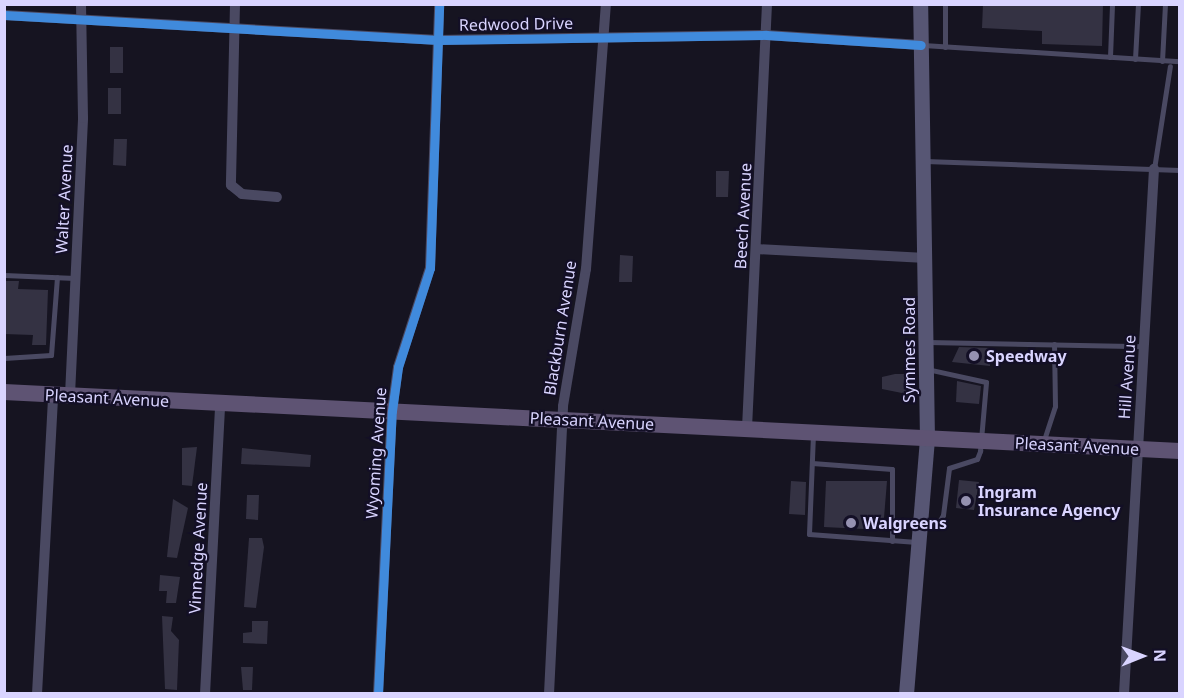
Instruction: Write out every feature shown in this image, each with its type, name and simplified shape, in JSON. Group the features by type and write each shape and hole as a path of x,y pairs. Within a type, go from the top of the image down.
{"main road":[{"name":"Pleasant Avenue","path":"4,392 1179,451"}],"street":[{"name":"Walter Avenue","path":"70,395 81,4"},
{"path":"235,4 231,185 242,194 277,197"},
{"name":"Wyoming Avenue","path":"378,693 392,411 398,367 430,268 439,4"},
{"name":"Blackburn Avenue","path":"549,693 563,420 586,269 606,4"},
{"name":"Beech Avenue","path":"747,428 767,4"},
{"name":"Symmes Road","path":"906,693 927,439 921,4"},
{"name":"Redwood Drive","path":"4,15 234,31 438,40 766,34 921,45"},
{"name":"Hill Avenue","path":"1124,693 1154,170"},
{"path":"756,249 926,258"},
{"path":"37,693 53,395"},
{"name":"Vinnedge Avenue","path":"205,693 220,404"}],"lane":[{"path":"945,4 945,47"},
{"path":"1110,57 1112,4"},
{"path":"1135,59 1138,4"},
{"path":"1162,61 1165,4"},
{"path":"921,45 1179,61"},
{"path":"1154,170 1170,66"},
{"path":"923,161 1179,170"},
{"path":"4,275 75,278"},
{"path":"4,358 51,355 57,277"},
{"path":"927,342 1144,346"},
{"path":"1042,444 1055,406 1054,344"},
{"path":"920,524 939,522 948,468 977,459 981,441 986,382 927,369"},
{"path":"813,432 809,534 919,542"},
{"path":"812,463 892,469 892,541"}],"building":[{"path":"983,4 1103,4 1102,46 1042,44 1042,31 982,28"},
{"path":"110,47 123,47 123,73 110,73"},
{"path":"108,88 121,88 121,114 108,114"},
{"path":"114,139 127,139 126,166 113,165"},
{"path":"716,171 729,171 728,197 716,197"},
{"path":"620,255 633,256 632,282 619,282"},
{"path":"4,281 19,281 18,289 48,290 46,345 32,345 33,335 4,334"},
{"path":"959,347 991,348 990,366 952,362"},
{"path":"907,374 907,394 882,389 882,377"},
{"path":"957,381 981,386 979,404 956,402"},
{"path":"197,447 192,486 182,485 182,448"},
{"path":"242,448 311,455 310,467 241,464"},
{"name":"Ingram Insurance Agency","path":"959,480 979,482 974,510 956,508"},
{"path":"791,481 806,482 805,515 789,514"},
{"name":"Walgreens","path":"826,481 887,481 883,530 824,527"},
{"path":"247,495 259,495 258,520 246,519"},
{"path":"173,499 188,508 177,558 167,557"},
{"path":"249,538 262,538 264,547 256,608 244,607"},
{"path":"160,575 180,577 176,603 166,603 167,591 159,591"},
{"path":"162,616 173,617 171,631 179,640 177,690 165,689"},
{"path":"252,621 268,621 267,644 243,643 243,633 252,632"},
{"path":"241,667 253,667 252,690 243,690"}],"cycle path":[{"path":"378,694 392,411 398,367 430,268 439,4"},
{"path":"4,15 438,40 766,35 921,45"}],"place":[{"name":"Speedway","path":"974,356"},
{"name":"Ingram Insurance Agency","path":"966,501"},
{"name":"Walgreens","path":"851,523"}]}
